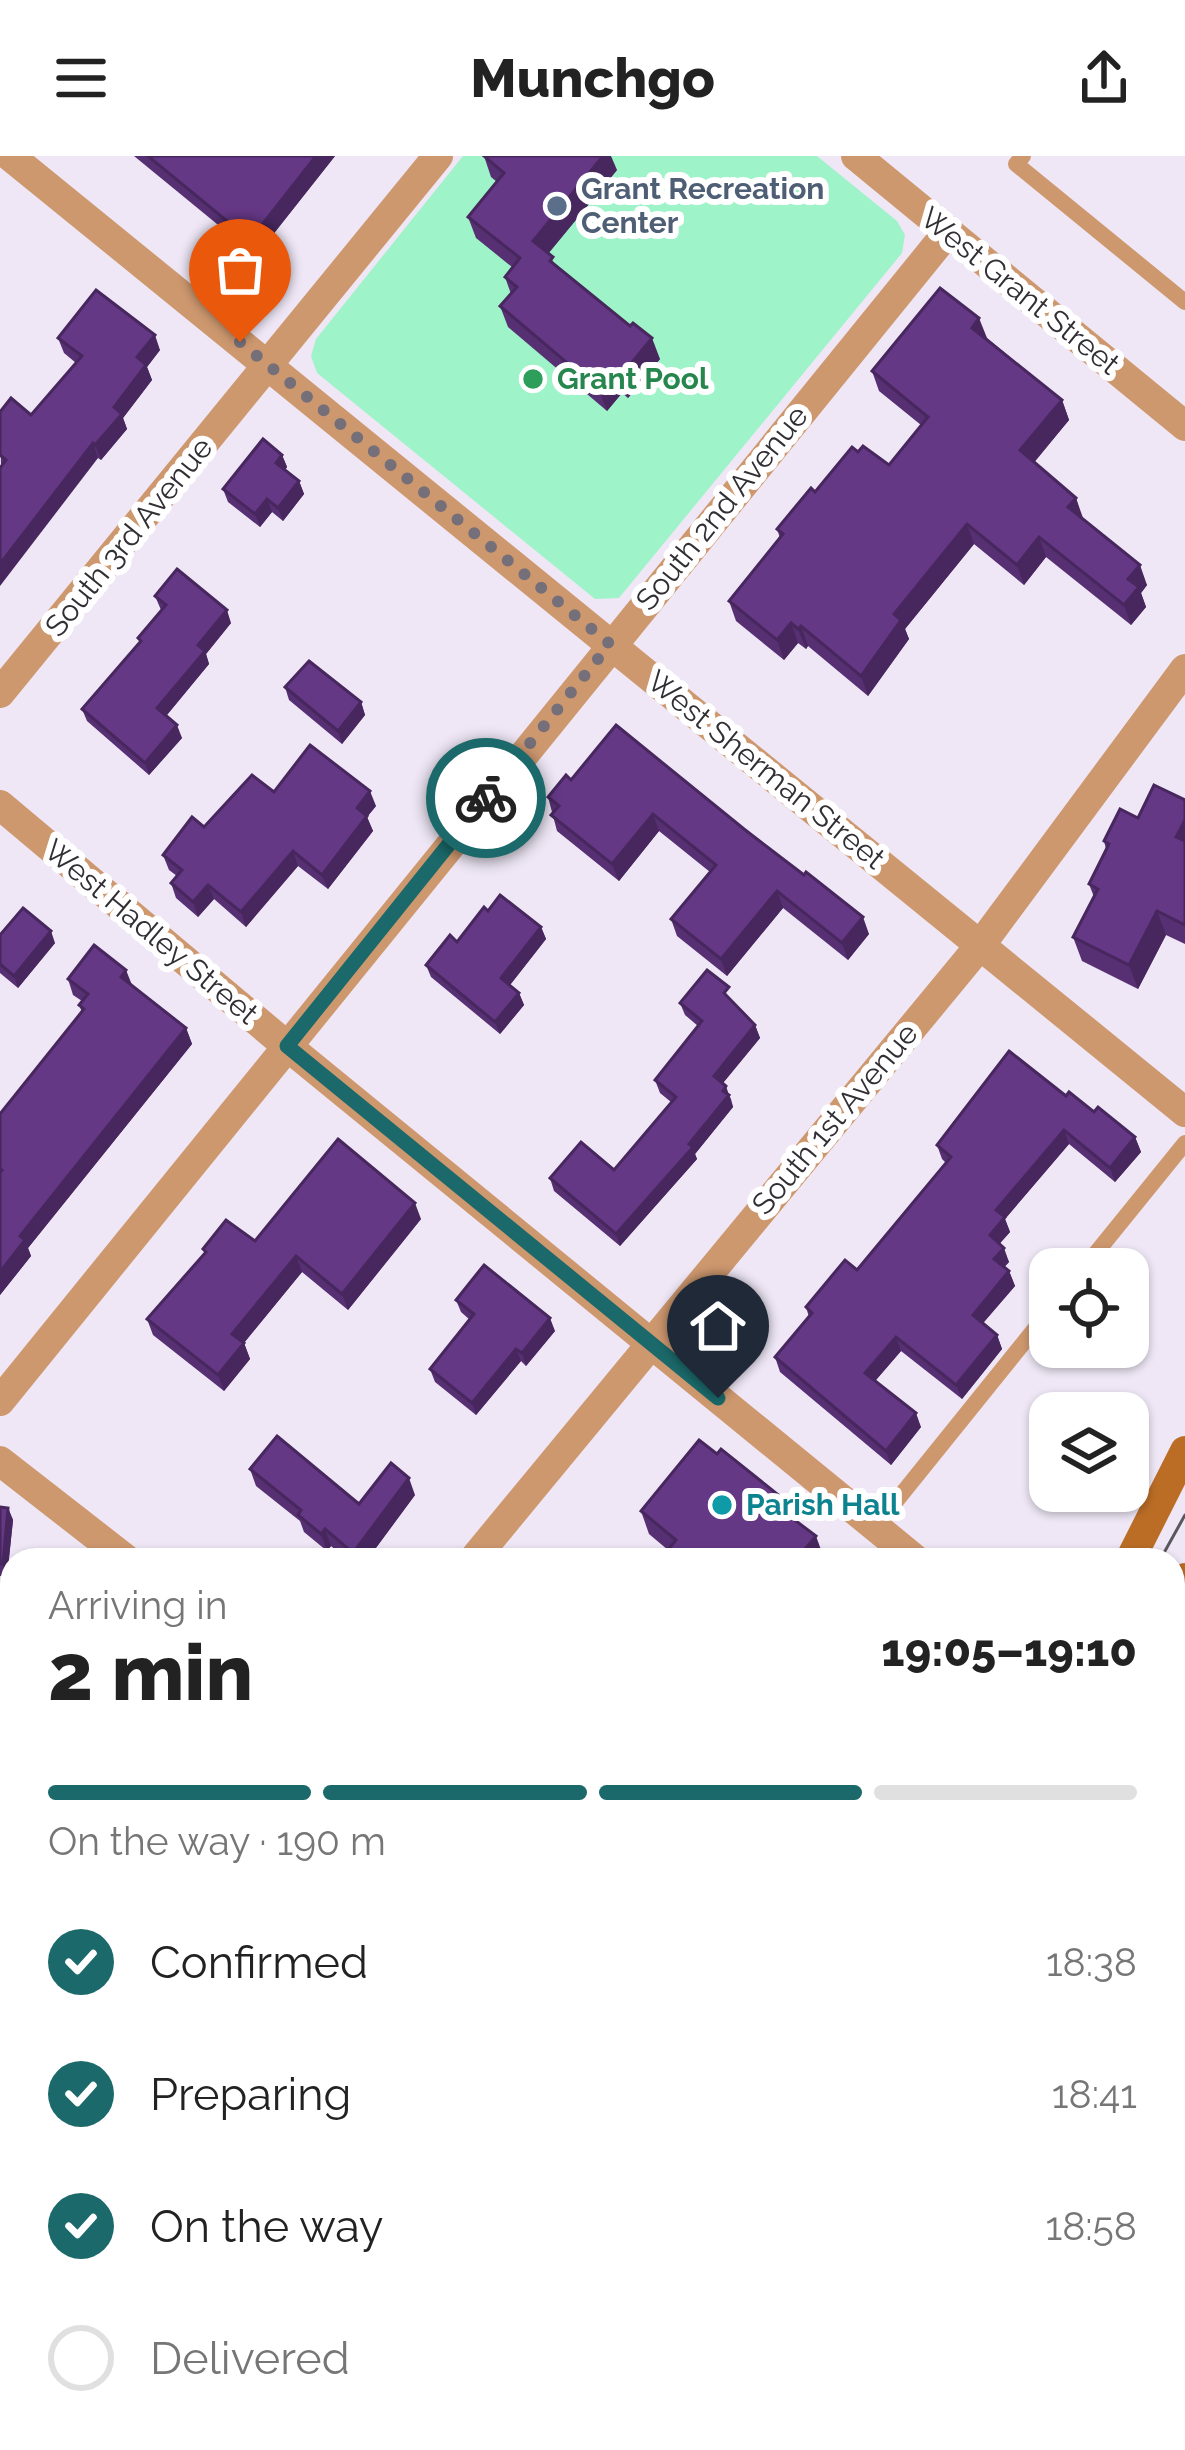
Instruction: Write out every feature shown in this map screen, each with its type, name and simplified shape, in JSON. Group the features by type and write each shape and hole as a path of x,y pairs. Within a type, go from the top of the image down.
{"main road":[{"path":"1136,1548 1185,1451"}],"street":[{"name":"West Sherman Street","path":"10,156 1185,1112"},
{"name":"South 3rd Avenue","path":"0,693 438,156"},
{"name":"West Grant Street","path":"856,156 893,167 947,233 1185,426"},
{"name":"South 2nd Avenue","path":"0,1401 947,233"},
{"name":"South 1st Avenue","path":"483,1548 982,944 1185,669"},
{"name":"West Hadley Street","path":"0,805 890,1546"},
{"path":"0,1461 112,1548"}],"lane":[{"path":"1023,156 1016,164 1185,302"},
{"path":"1100,1248 1185,1143"},
{"path":"890,1546 1029,1341"}],"green space":[{"path":"463,156 817,156 897,221 905,235 902,253 619,598 595,599 317,373 311,356 316,339"}],"building":[{"path":"148,156 316,156 250,240"},
{"path":"484,156 603,156 533,241 553,257 550,261 630,326 633,323 652,338 620,377 614,372 599,390 500,306 517,287 505,277 520,258 468,217 504,173"},
{"path":"940,288 979,318 972,328 1062,400 1020,450 1076,498 1068,507 1140,565 1128,579 1139,587 1124,605 1039,537 1017,565 967,524 894,614 901,620 861,676 801,626 798,629 791,623 777,640 729,601 783,534 777,529 852,447 858,452 863,446 889,465 928,417 872,371"},
{"path":"96,290 155,335 137,357 146,365 114,407 122,414 93,443 0,564 0,468 6,460 0,455 0,412 11,398 31,415 82,356 58,338"},
{"path":"263,439 282,455 276,463 299,481 278,508 267,499 255,514 223,489"},
{"path":"177,569 227,610 198,645 205,651 157,708 177,725 145,763 82,709 166,605 155,596"},
{"path":"309,661 361,702 338,731 285,687"},
{"path":"616,725 863,917 842,943 777,891 721,959 671,919 716,865 653,814 612,864 551,815 559,806 548,797 566,775 571,780"},
{"path":"310,745 370,791 357,808 367,816 322,875 293,851 241,912 208,885 193,902 171,883 182,870 163,855 192,817 204,827 252,775 274,792"},
{"path":"1154,785 1185,800 1185,820 1176,837 1185,841 1185,925 1157,911 1129,965 1073,937 1098,889 1089,884 1120,809 1138,818"},
{"path":"500,895 541,927 501,978 519,993 495,1022 426,965 450,935 457,942 484,907 488,911"},
{"path":"23,908 51,931 14,976 0,964 0,935"},
{"path":"94,945 126,970 121,977 186,1028 20,1236 25,1240 0,1272 0,1114 84,1009 79,1005 88,994 68,979"},
{"path":"707,970 729,987 724,993 755,1025 714,1076 729,1095 689,1144 693,1147 616,1234 550,1178 581,1142 614,1170 676,1097 655,1080 702,1021 680,1003"},
{"path":"1009,1051 1066,1096 1069,1092 1094,1112 1098,1107 1135,1137 1110,1168 1064,1130 996,1210 1005,1217 990,1235 1004,1248 994,1259 1009,1271 973,1315 997,1335 956,1385 896,1337 865,1373 916,1413 886,1451 775,1357 812,1313 806,1307 845,1260 857,1270 951,1157 937,1145"},
{"path":"338,1139 415,1203 342,1294 296,1256 232,1334 244,1343 218,1375 147,1319 206,1252 203,1249 226,1220 255,1241"},
{"path":"484,1265 550,1318 522,1353 516,1349 472,1403 430,1369 474,1314 456,1300"},
{"path":"277,1436 359,1504 391,1463 409,1478 357,1548 347,1548 325,1529 321,1534 298,1515 301,1510 250,1469"},
{"name":"Parish Hall","path":"699,1440 717,1454 721,1449 802,1514 796,1521 816,1536 806,1548 670,1548 676,1540 641,1511"},
{"path":"0,1507 8,1508 4,1548 0,1548"}],"tram line":[{"path":"1167,1548 1185,1515"}],"way so far":[{"path":"240,342 610,644 486,798"}],"place":[{"name":"Grant Recreation Center","path":"557,206"},
{"name":"Grant Pool","path":"533,379"},
{"name":"Parish Hall","path":"722,1505"}],"route":[{"path":"486,798 287,1046 718,1398"}]}
